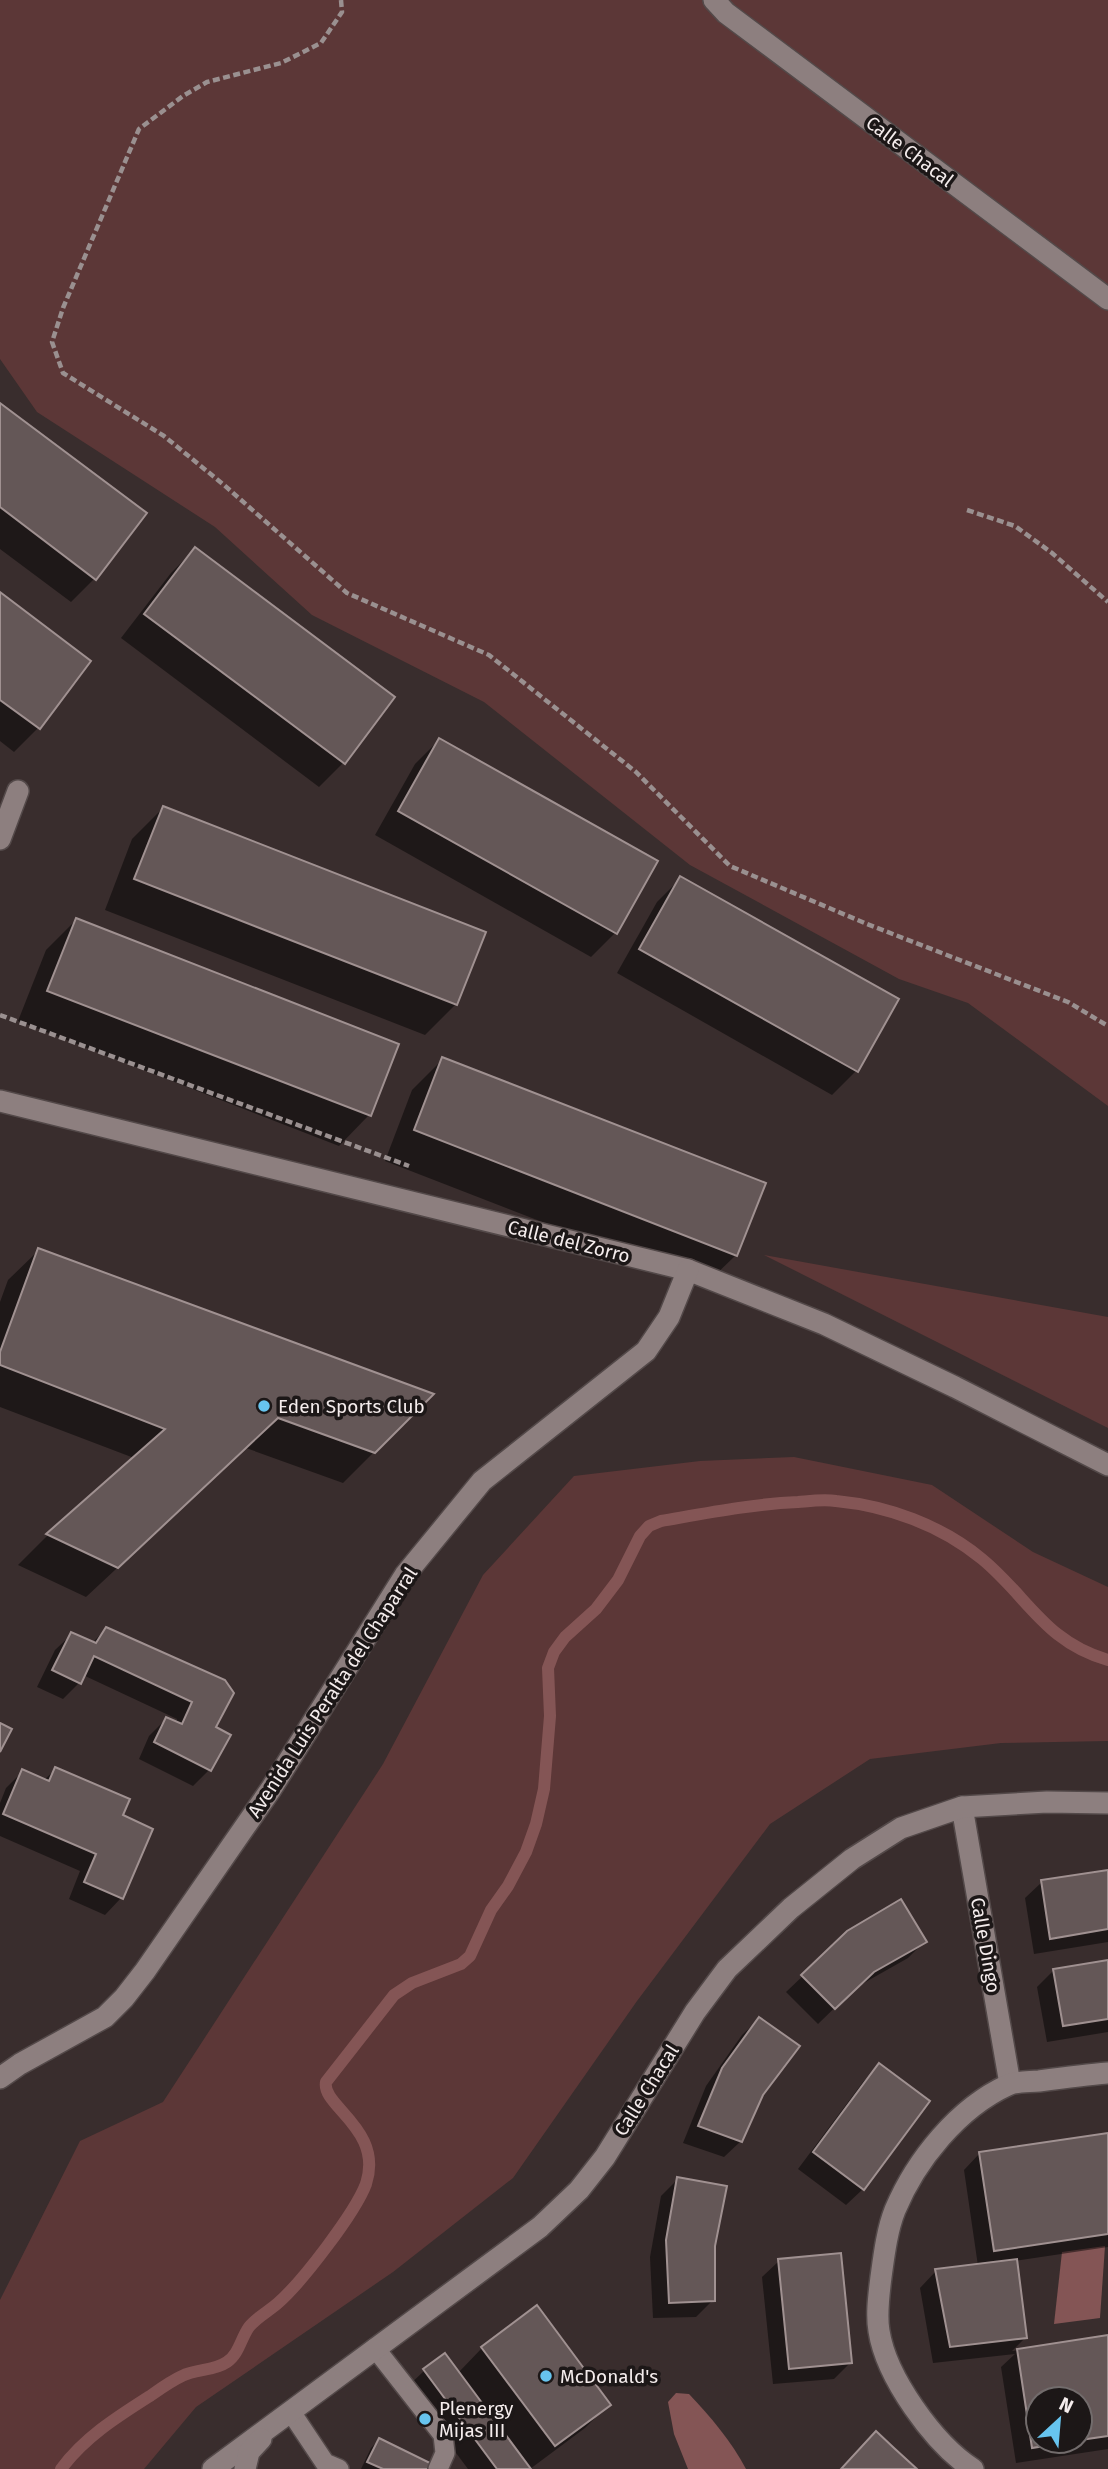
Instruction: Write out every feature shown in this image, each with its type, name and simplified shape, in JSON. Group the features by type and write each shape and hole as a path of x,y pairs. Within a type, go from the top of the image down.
{"street":[{"name":"Calle Chacal","path":"714,0 726,13 1108,299"},
{"path":"0,839 18,791"},
{"name":"Calle del Zorro","path":"0,1101 688,1270 824,1324 1108,1465"},
{"name":"Avenida Luis Peralta del Chaparral","path":"0,2078 105,2017 124,1998 271,1789 405,1575 482,1481 646,1351 669,1317 688,1270"},
{"name":"Calle Chacal","path":"213,2469 540,2227 579,2190 605,2157 688,2023 727,1969 791,1908 852,1859 901,1828 962,1807 1048,1802 1108,1803"},
{"name":"Calle Dingo","path":"962,1807 1010,2084"},
{"path":"973,2469 936,2435 908,2401 890,2366 879,2331 879,2294 884,2252 895,2210 915,2174 942,2136 970,2108 1010,2084 1108,2073"},
{"path":"245,2469 249,2452 271,2426"}],"lane":[{"path":"375,2348 443,2435 445,2453 438,2469"},
{"path":"290,2412 325,2463 339,2469"}],"path":[{"path":"341,0 342,12 321,43 281,63 207,82 183,96 139,130 52,342 63,373 164,436 347,593 489,655 636,772 730,866 867,924 1068,1002 1108,1026"},
{"path":"967,510 1015,526 1052,553 1108,602"},
{"path":"0,1015 416,1169"}],"shaded area":[{"path":"0,0 1108,0 1108,1106 968,1003 899,979 690,865 484,702 312,615 215,527 37,412 0,359"},
{"path":"764,1255 1108,1317 1108,1428"},
{"path":"794,1457 932,1485 1033,1552 1108,1587 1108,1741 1001,1743 870,1759 770,1824 637,2001 513,2178 393,2272 196,2407 144,2469 0,2469 0,2300 80,2141 163,2102 383,1764 483,1575 574,1476 700,1461"},
{"path":"1105,2246 1100,2318 1054,2324 1062,2252"},
{"path":"676,2393 689,2394 697,2402 727,2439 746,2469 688,2469 674,2434 668,2402"}],"building":[{"path":"0,403 147,513 96,580 0,507"},
{"path":"195,547 395,697 345,764 144,614"},
{"path":"0,592 91,661 40,729 0,700"},
{"path":"439,738 658,861 617,934 398,811"},
{"path":"163,806 486,932 457,1005 134,879"},
{"path":"680,876 899,999 858,1072 639,949"},
{"path":"76,918 399,1044 371,1116 47,991"},
{"path":"442,1057 766,1183 737,1256 414,1130"},
{"name":"Eden Sports Club","path":"38,1248 434,1394 375,1453 278,1418 118,1568 46,1534 165,1429 0,1365 0,1352"},
{"path":"106,1627 225,1680 234,1693 216,1727 231,1735 211,1771 154,1742 166,1717 182,1724 192,1702 94,1656 81,1684 52,1670 71,1632 96,1643"},
{"path":"0,1723 12,1729 0,1752"},
{"path":"55,1767 130,1799 123,1815 153,1829 123,1899 84,1882 96,1854 3,1814 22,1769 49,1781"},
{"path":"1108,1870 1108,1929 1050,1939 1041,1880"},
{"path":"901,1899 927,1942 874,1972 835,2009 801,1975 847,1931"},
{"path":"1108,1960 1108,2019 1063,2026 1053,1969"},
{"path":"759,2017 800,2046 763,2095 742,2142 698,2126 722,2068"},
{"path":"879,2063 930,2101 864,2190 813,2152"},
{"path":"1108,2133 1108,2234 994,2251 979,2152"},
{"path":"677,2177 727,2186 715,2246 715,2301 669,2303 666,2240"},
{"path":"841,2253 852,2363 789,2369 778,2259"},
{"path":"1017,2259 1027,2338 950,2347 935,2269"},
{"name":"McDonald's","path":"537,2305 611,2405 555,2446 481,2347"},
{"path":"1108,2335 1108,2436 1094,2438 1094,2385 1024,2385 1024,2395 1017,2349"},
{"path":"445,2353 531,2469 497,2469 423,2369"},
{"path":"876,2431 894,2448 917,2469 841,2469"},
{"path":"379,2438 442,2469 383,2469 367,2462"}],"waterway":[{"path":"61,2469 80,2447 102,2428 166,2385 187,2374 216,2367 231,2359 249,2327 300,2280 351,2212 366,2184 369,2165 367,2148 351,2121 327,2091 326,2082 394,1995 412,1983 461,1964 470,1956 491,1910 508,1886 526,1852 536,1824 544,1789 550,1716 548,1668 554,1652 565,1637 596,1609 618,1580 640,1536 649,1526 661,1521 730,1509 817,1500 875,1507 913,1519 966,1547 982,1559 1039,1617 1068,1642 1108,1660"}],"place":[{"name":"Eden Sports Club","path":"264,1406"},
{"name":"McDonald's","path":"546,2376"},
{"name":"Plenergy Mijas III","path":"425,2419"}]}
